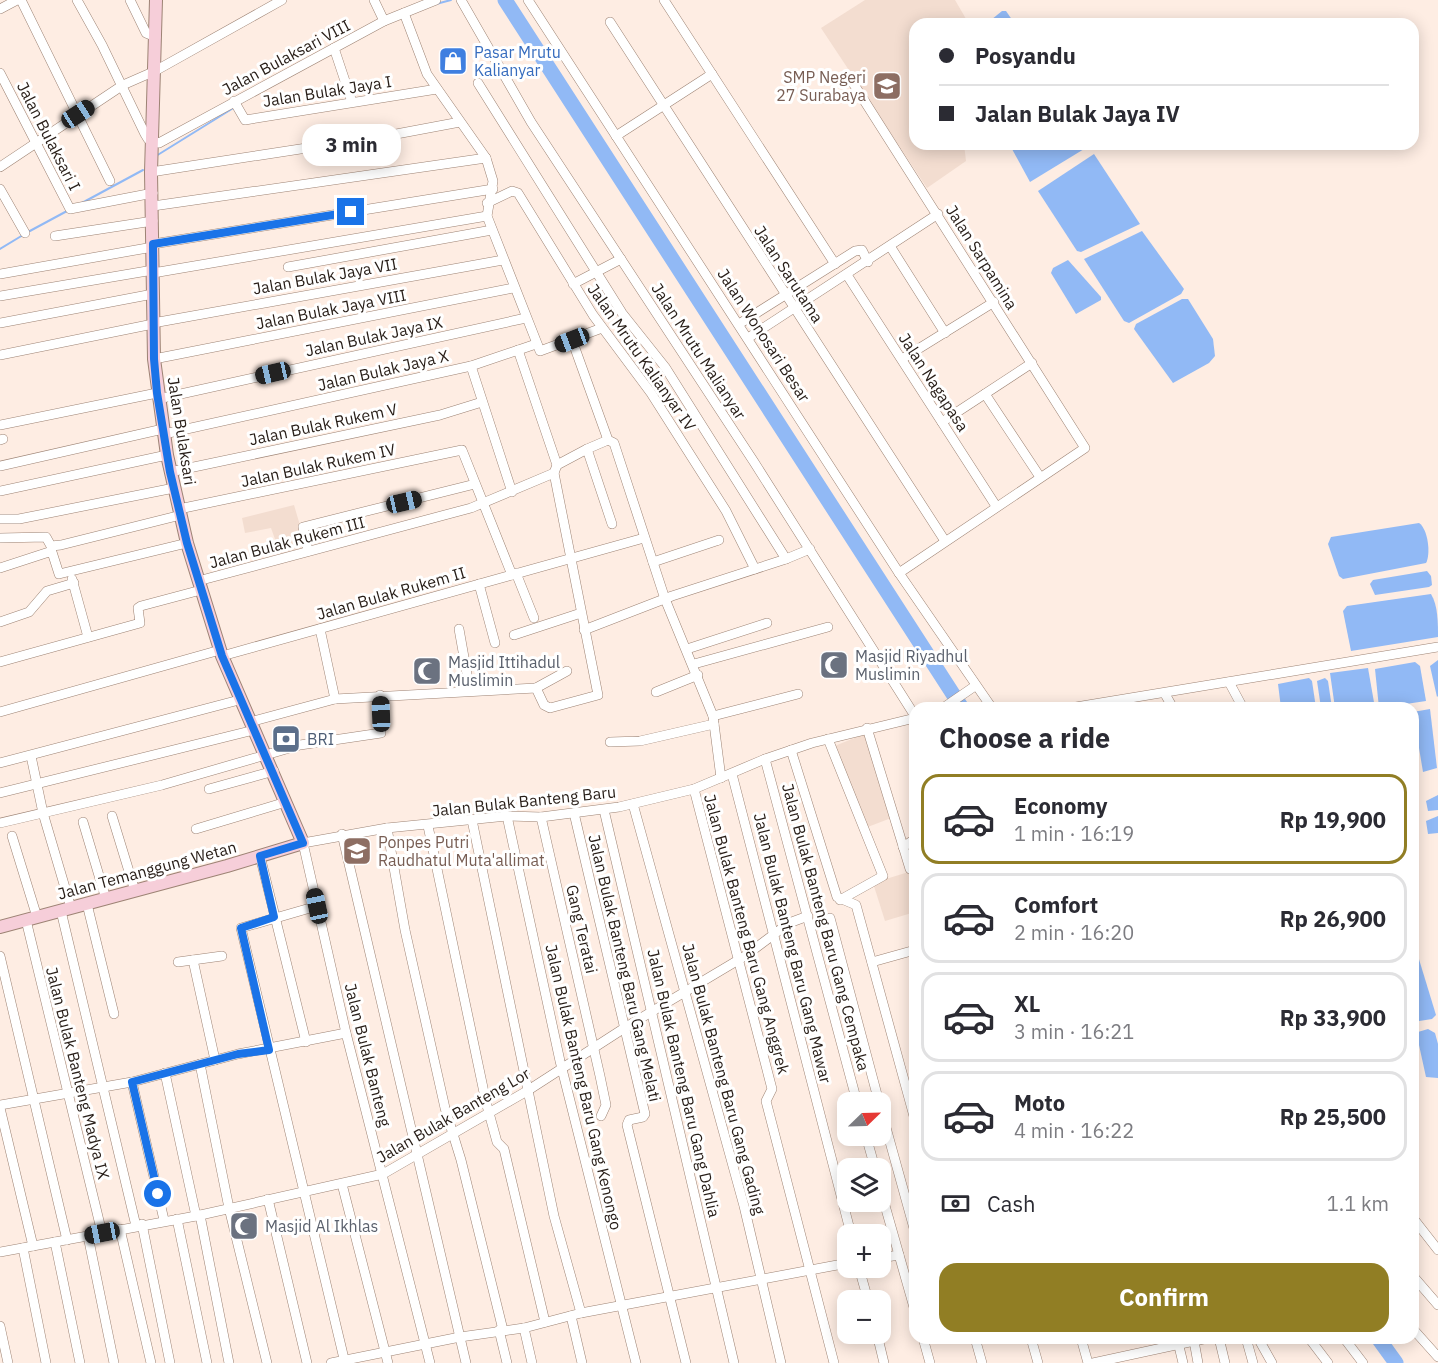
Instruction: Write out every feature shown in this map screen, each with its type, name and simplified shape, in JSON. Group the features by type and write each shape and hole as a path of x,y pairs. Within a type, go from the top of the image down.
{"street":[{"path":"0,9 17,0 78,114 110,181"},
{"path":"77,0 123,85 145,134 153,143"},
{"path":"130,0 146,33 156,37"},
{"name":"Jalan Bulaksari","path":"156,0 151,172 153,323 154,359 167,455 187,543 221,653 239,700 268,756 302,839"},
{"path":"0,167 123,85 155,71 269,3 282,0"},
{"path":"374,0 384,21"},
{"name":"Jalan Bulaksari VIII","path":"153,143 164,142 236,105 384,21 436,0"},
{"name":"Jalan Mrutu Malianyar","path":"461,0 531,122 810,549 909,707"},
{"name":"Jalan Wonosari Besar","path":"528,0 899,573 987,702"},
{"path":"664,0 835,264"},
{"path":"405,14 427,75 486,158 491,170 493,189 488,203 487,216 536,344 541,351 602,328"},
{"name":"Jalan Sarutama","path":"610,22 784,295 945,541"},
{"path":"334,48 352,102"},
{"name":"Jalan Bulaksari I","path":"0,73 35,145 70,209 153,193"},
{"path":"616,136 712,74"},
{"name":"Jalan Sarpamina","path":"853,82 994,302 1084,448 1040,477"},
{"path":"478,83 622,313 665,367 786,560"},
{"name":"Jalan Bulak Jaya I","path":"236,105 245,120 437,89"},
{"path":"151,172 391,135 460,122"},
{"path":"153,206 486,158"},
{"path":"0,189 25,233"},
{"path":"0,274 153,245 493,189"},
{"name":"Jalan Mrutu Kalianyar IV","path":"488,203 512,191 517,192 573,284 602,328 651,393 726,511 755,569"},
{"path":"748,338 868,262 938,214"},
{"path":"0,296 487,216"},
{"path":"55,236 153,221"},
{"path":"288,267 492,230"},
{"path":"890,246 945,333"},
{"path":"739,324 858,249 862,250 868,262"},
{"path":"573,284 621,259"},
{"name":"Jalan Bulak Jaya VII","path":"0,355 153,323 503,260"},
{"name":"Jalan Nagapasa","path":"847,275 996,506"},
{"path":"810,280 818,293"},
{"name":"Jalan Bulak Jaya VIII","path":"154,359 513,288"},
{"path":"0,323 153,294"},
{"path":"902,359 994,302"},
{"name":"Jalan Bulak Jaya IX","path":"0,425 158,396 526,318"},
{"path":"572,340 608,440 614,443 665,599 694,664 714,720 720,777"},
{"name":"Jalan Bulak Jaya X","path":"0,466 471,366 536,344"},
{"path":"518,351 556,469 569,559 599,693 597,696 550,708 544,705 536,688"},
{"path":"942,422 1032,363"},
{"path":"471,366 512,492"},
{"path":"899,573 1040,477 985,394"},
{"name":"Jalan Bulak Rukem V","path":"170,472 440,415 482,402"},
{"name":"Jalan Bulak Rukem III","path":"88,638 140,623 138,608 141,606 199,585 308,551 482,504 512,492 556,469 587,449 608,440"},
{"path":"587,449 612,524"},
{"name":"Jalan Bulak Rukem IV","path":"0,568 52,549 180,512 462,450 475,484"},
{"path":"0,491 167,455"},
{"path":"308,551 303,527 475,484 534,618"},
{"path":"0,519 48,514 174,488"},
{"path":"0,538 46,537 60,574 187,543"},
{"name":"Jalan Bulak Rukem II","path":"0,712 320,629 644,538"},
{"path":"653,562 719,540"},
{"path":"584,630 665,599 786,560 810,549"},
{"path":"0,662 88,638 70,571"},
{"path":"0,622 29,612 47,591 74,583"},
{"path":"479,584 495,643"},
{"path":"514,635 581,613"},
{"path":"687,649 766,623"},
{"path":"694,664 828,627"},
{"path":"320,629 335,699"},
{"path":"459,629 471,691"},
{"path":"1125,702 1438,647"},
{"path":"0,793 252,726 335,699 536,688 567,671"},
{"path":"656,692 698,675"},
{"path":"1229,682 1240,702"},
{"path":"952,702 975,686"},
{"path":"610,742 640,741 798,694"},
{"path":"1165,694 1170,702"},
{"path":"0,823 162,785 300,746 381,733 380,695"},
{"path":"0,763 239,700"},
{"name":"Jalan Bulak Banteng Baru","path":"302,839 507,816 541,817 604,810 694,789 791,750 909,718"},
{"path":"867,728 909,866"},
{"path":"828,739 883,877 840,900"},
{"path":"791,750 824,860 840,900"},
{"path":"31,756 66,910 102,1087 139,1225 170,1363"},
{"name":"Jalan Bulak Banteng Baru Gang Cempaka","path":"765,759 854,1092"},
{"path":"209,789 274,771"},
{"name":"Jalan Bulak Banteng Baru Gang Mawar","path":"732,774 848,1224"},
{"name":"Jalan Bulak Banteng Baru Gang Anggrek","path":"694,789 772,1089 766,1101 834,1363"},
{"path":"196,829 286,802"},
{"name":"Jalan Bulak Banteng Baru Gang Gading","path":"633,804 762,1282 781,1363"},
{"name":"Jalan Bulak Banteng Baru Gang Dahlia","path":"604,810 734,1363"},
{"name":"Jalan Bulak Banteng Baru Gang Melati","path":"574,813 645,1114 643,1117 629,1120 627,1125 686,1363"},
{"path":"112,816 135,891"},
{"name":"Jalan Bulak Banteng Baru Gang Kenongo","path":"507,816 562,1068 636,1363"},
{"name":"Gang Teratai","path":"541,817 606,1105 601,1116"},
{"path":"472,820 554,1216 581,1313"},
{"path":"83,822 106,899"},
{"path":"428,826 497,1142 504,1149 545,1322"},
{"path":"387,828 421,1006 501,1330 507,1363"},
{"path":"342,834 466,1363"},
{"name":"Jalan Bulak Banteng Madya IX","path":"12,836 32,919 68,1093 102,1233"},
{"name":"Jalan Temanggung Wetan","path":"0,927 260,856 302,839"},
{"name":"Jalan Bulak Banteng","path":"302,839 346,1034 430,1363"},
{"path":"903,847 909,843"},
{"path":"260,856 306,1042"},
{"path":"840,900 855,903 909,1090"},
{"path":"87,904 114,1014"},
{"path":"317,906 241,928 344,1361"},
{"name":"Jalan Bulak Banteng Lor","path":"0,1252 164,1220 197,1216 383,1174 527,1091 626,1027 740,959 789,923 808,916"},
{"path":"830,918 877,1092"},
{"path":"872,962 909,952"},
{"path":"0,956 67,1239"},
{"path":"178,962 222,956"},
{"path":"193,960 215,1060"},
{"path":"46,1363 28,1247 0,1106 132,1082 215,1060 346,1034"},
{"path":"200,1064 230,1208 267,1363"},
{"path":"165,1073 229,1363"},
{"path":"132,1082 164,1220"},
{"path":"891,1144 909,1210"},
{"path":"342,1184 388,1363"},
{"path":"268,1199 307,1363"},
{"path":"887,1212 909,1290"},
{"path":"177,1219 207,1363"},
{"path":"1419,1226 1438,1250"},
{"path":"120,1229 150,1363"},
{"path":"88,1236 114,1363"},
{"path":"55,1242 81,1363"},
{"path":"891,1257 899,1256"},
{"path":"331,1363 385,1352 426,1347 460,1337 524,1328 581,1313 762,1282 837,1265"},
{"path":"1419,1283 1438,1305"},
{"path":"571,1316 582,1363"},
{"path":"0,1326 8,1363"},
{"path":"524,1328 532,1363"},
{"path":"1419,1336 1438,1357"},
{"path":"879,1344 884,1363"},
{"path":"925,1344 930,1363"},
{"path":"977,1344 982,1363"},
{"path":"1033,1344 1038,1363"},
{"path":"1083,1344 1088,1363"},
{"path":"1156,1344 1157,1349"},
{"path":"1093,1363 1142,1353 1170,1344"},
{"path":"1179,1344 1183,1363"},
{"path":"1195,1344 1198,1363"},
{"path":"1220,1344 1225,1363"},
{"path":"1248,1344 1253,1363"},
{"path":"1261,1344 1272,1363"},
{"path":"1314,1344 1328,1363"},
{"path":"1349,1344 1363,1363"},
{"path":"1142,1353 1144,1363"}],"shaded area":[{"name":"SMP Negeri 27 Surabaya","path":"865,0 955,0 966,18 909,18 909,150 965,150 966,161 927,188 821,28"},
{"path":"294,505 307,549 281,556 271,528 245,533 242,518"},
{"path":"867,733 894,817 865,828 832,747"},
{"path":"909,872 909,914 885,921 873,883"}],"water":[{"path":"1002,11 1006,11 1011,18 993,18"},
{"path":"1013,150 1082,150 1030,182"},
{"path":"1094,154 1140,224 1081,252 1077,251 1038,191"},
{"path":"1142,231 1184,289 1181,294 1129,323 1124,321 1084,259"},
{"path":"1068,260 1101,297 1101,300 1076,314 1051,273 1053,268"},
{"path":"1182,299 1188,299 1213,339 1215,356 1209,363 1173,383 1134,329 1136,324"},
{"path":"1419,523 1425,531 1428,542 1426,563 1343,579 1339,576 1328,544 1331,537"},
{"path":"1427,571 1431,576 1432,585 1429,587 1375,595 1370,584 1373,580"},
{"path":"1431,594 1438,620 1438,637 1351,651 1343,611 1347,606"},
{"path":"1438,660 1438,696 1437,697 1430,666"},
{"path":"1415,662 1420,666 1426,701 1378,702 1375,669"},
{"path":"1368,668 1374,702 1334,702 1330,673"},
{"path":"1309,678 1312,681 1315,702 1280,702 1278,684"},
{"path":"1325,678 1328,681 1331,702 1320,702 1317,681"},
{"path":"1430,709 1437,768 1423,772 1419,748 1419,711"},
{"path":"1438,795 1438,810 1428,811 1426,801"},
{"path":"1438,816 1438,833 1428,834 1426,821"},
{"path":"1419,959 1436,1015 1432,1019 1419,1021"},
{"path":"1428,1029 1435,1033 1438,1044 1438,1078 1426,1077 1419,1045 1419,1032"}],"waterway":[{"path":"436,4 451,0"},
{"path":"505,0 958,702"},
{"path":"156,156 235,107"},
{"path":"80,204 143,170"},
{"path":"28,232 67,211"},
{"path":"0,249 23,235"},
{"path":"1382,1344 1396,1363"}],"place":[{"name":"Pasar Mrutu Kalianyar","path":"453,61"},
{"name":"SMP Negeri 27 Surabaya","path":"887,86"},
{"name":"Masjid Riyadhul Muslimin","path":"834,665"},
{"name":"Masjid Ittihadul Muslimin","path":"427,671"},
{"name":"BRI","path":"286,739"},
{"name":"Ponpes Putri Raudhatul Muta'allimat","path":"357,851"},
{"name":"Masjid Al Ikhlas","path":"244,1226"}],"route":[{"path":"158,1194 132,1082 238,1054 269,1050 241,928 274,917 260,856 303,843 268,756 243,708 222,656 187,543 170,472 157,393 154,359 153,244 351,212"}]}
